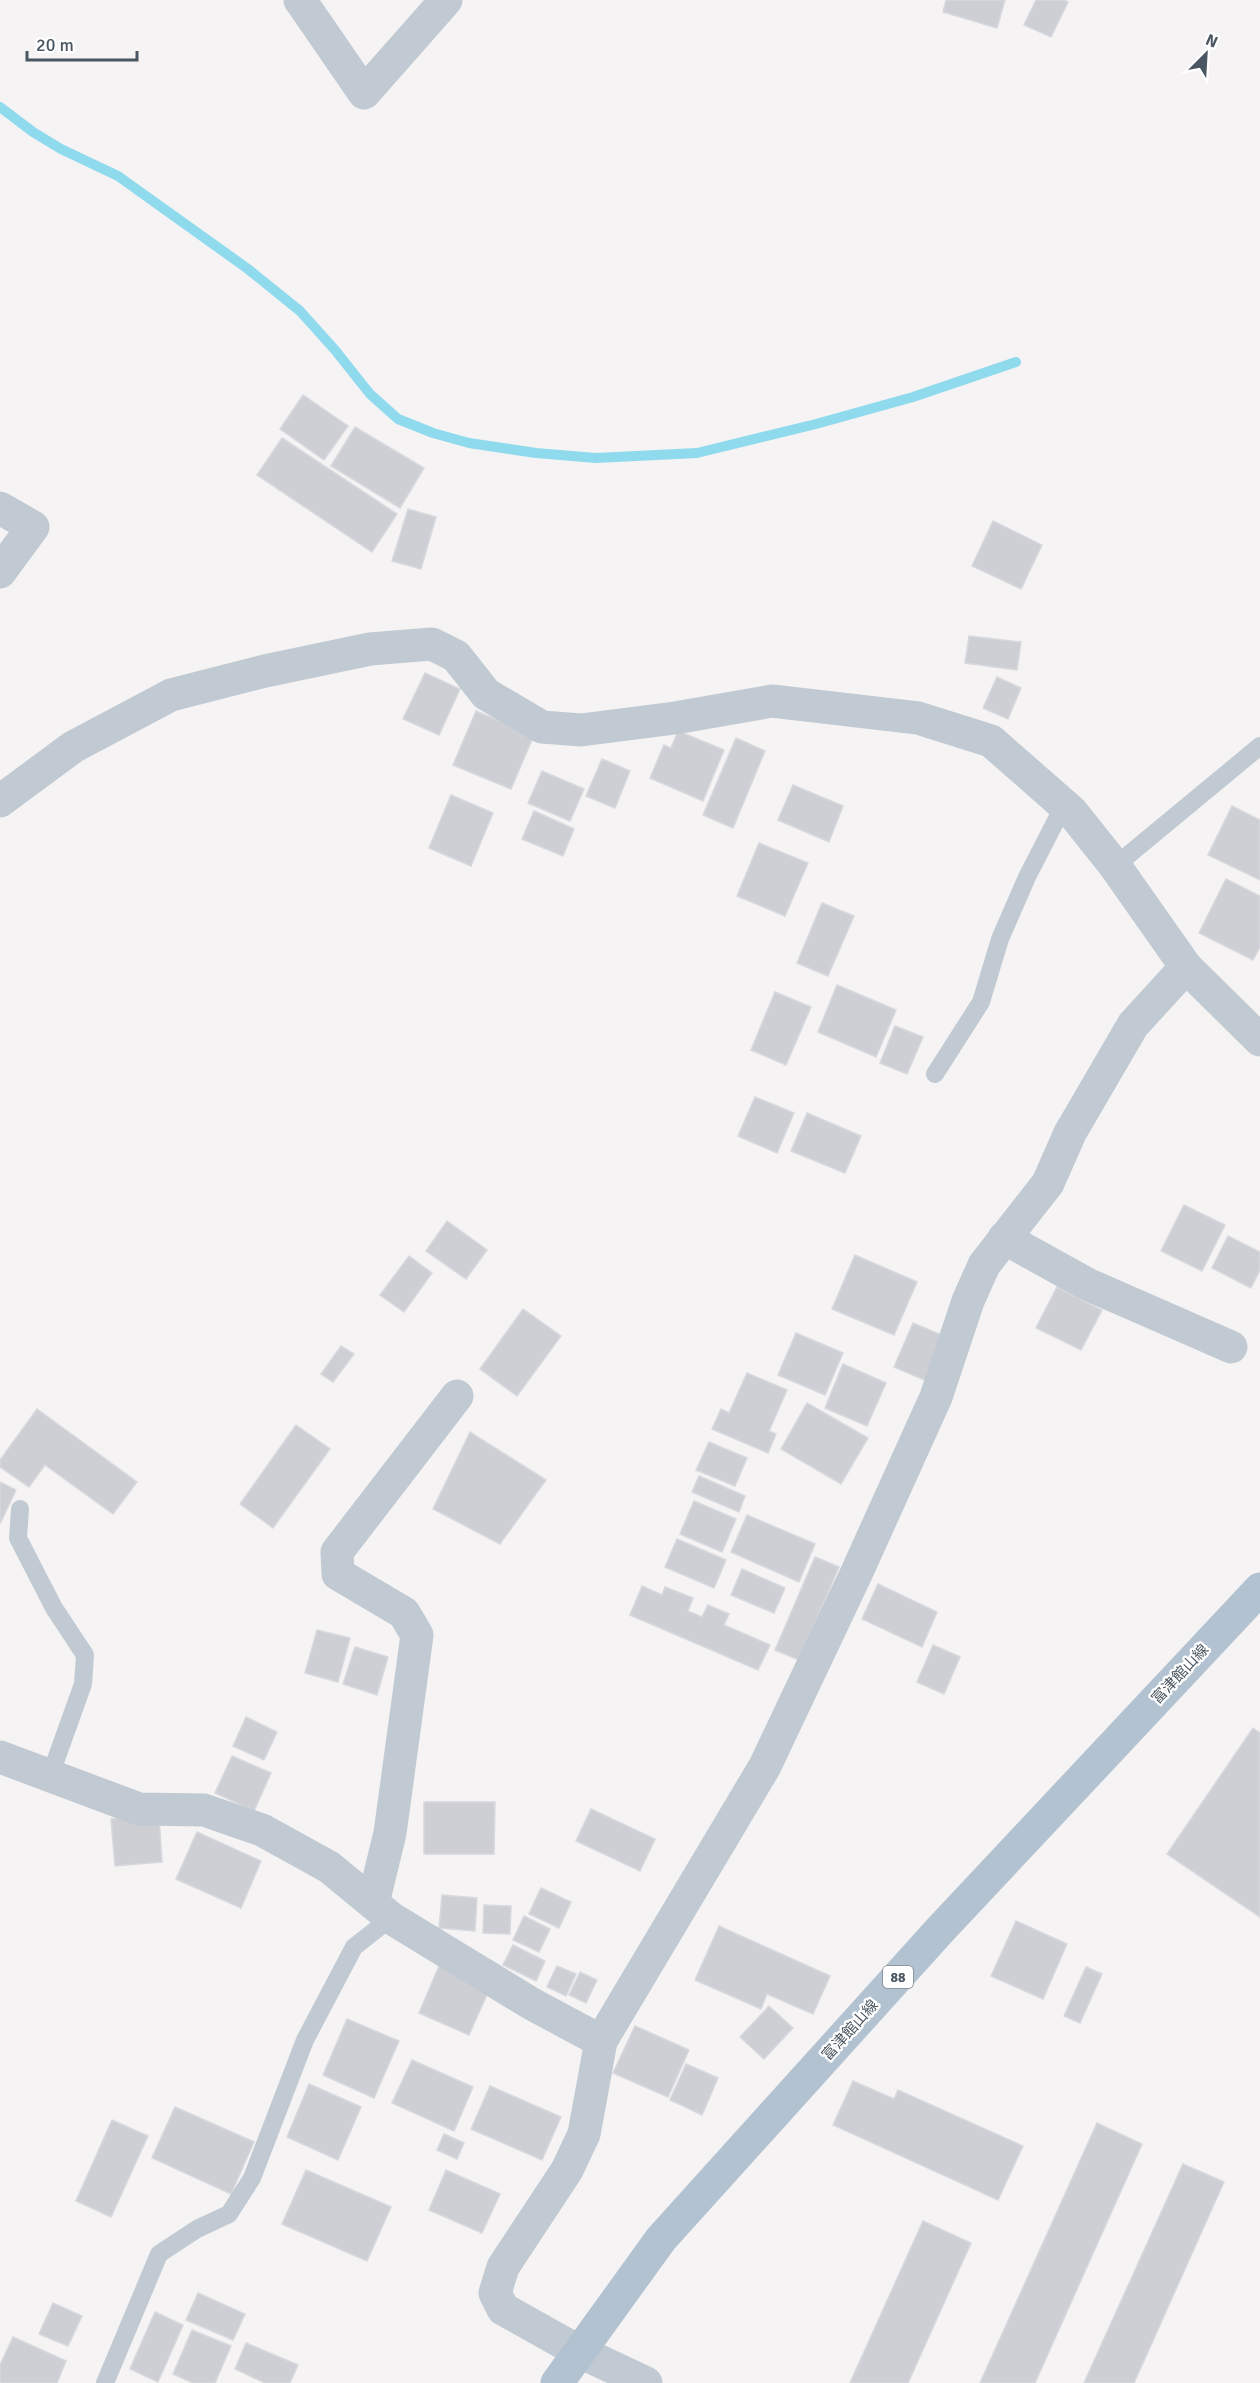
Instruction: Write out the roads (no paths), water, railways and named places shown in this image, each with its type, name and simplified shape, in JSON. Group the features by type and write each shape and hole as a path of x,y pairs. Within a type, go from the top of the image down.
{"main road":[{"name":"富津館山線","path":"557,2383 661,2239 940,1930 1260,1589"}],"street":[{"path":"300,0 364,93 446,0"},
{"path":"0,508 33,527 0,572"},
{"path":"0,801 73,747 171,695 265,671 370,649 432,644 456,656 486,694 542,727 581,730 772,702 918,718 990,741 1072,812 1115,866 1186,967 1260,1040"},
{"path":"646,2383 578,2351 503,2309 495,2293 503,2267 567,2170 584,2134 601,2041 765,1766 856,1574 936,1397 968,1301 984,1265 1048,1183 1070,1132 1133,1025 1186,967"},
{"path":"1004,1238 1087,1284 1231,1347"},
{"path":"382,1911 390,1833 417,1635 404,1613 338,1574 337,1552 457,1396"},
{"path":"0,1757 139,1809 204,1810 262,1830 329,1867 382,1911 532,2004 601,2041"}],"lane":[{"path":"1115,866 1260,746"},
{"path":"935,1074 981,1002 1005,929 1027,877 1064,805"},
{"path":"20,1509 18,1538 54,1608 85,1655 83,1684 50,1776"},
{"path":"105,2383 159,2254 197,2229 229,2214 252,2178 305,2040 354,1947 382,1911"}],"waterway":[{"path":"0,107 33,132 61,149 118,176 248,269 300,311 370,394 398,419 433,433 469,443 536,453 596,458 697,453 913,397 1016,362"}]}
